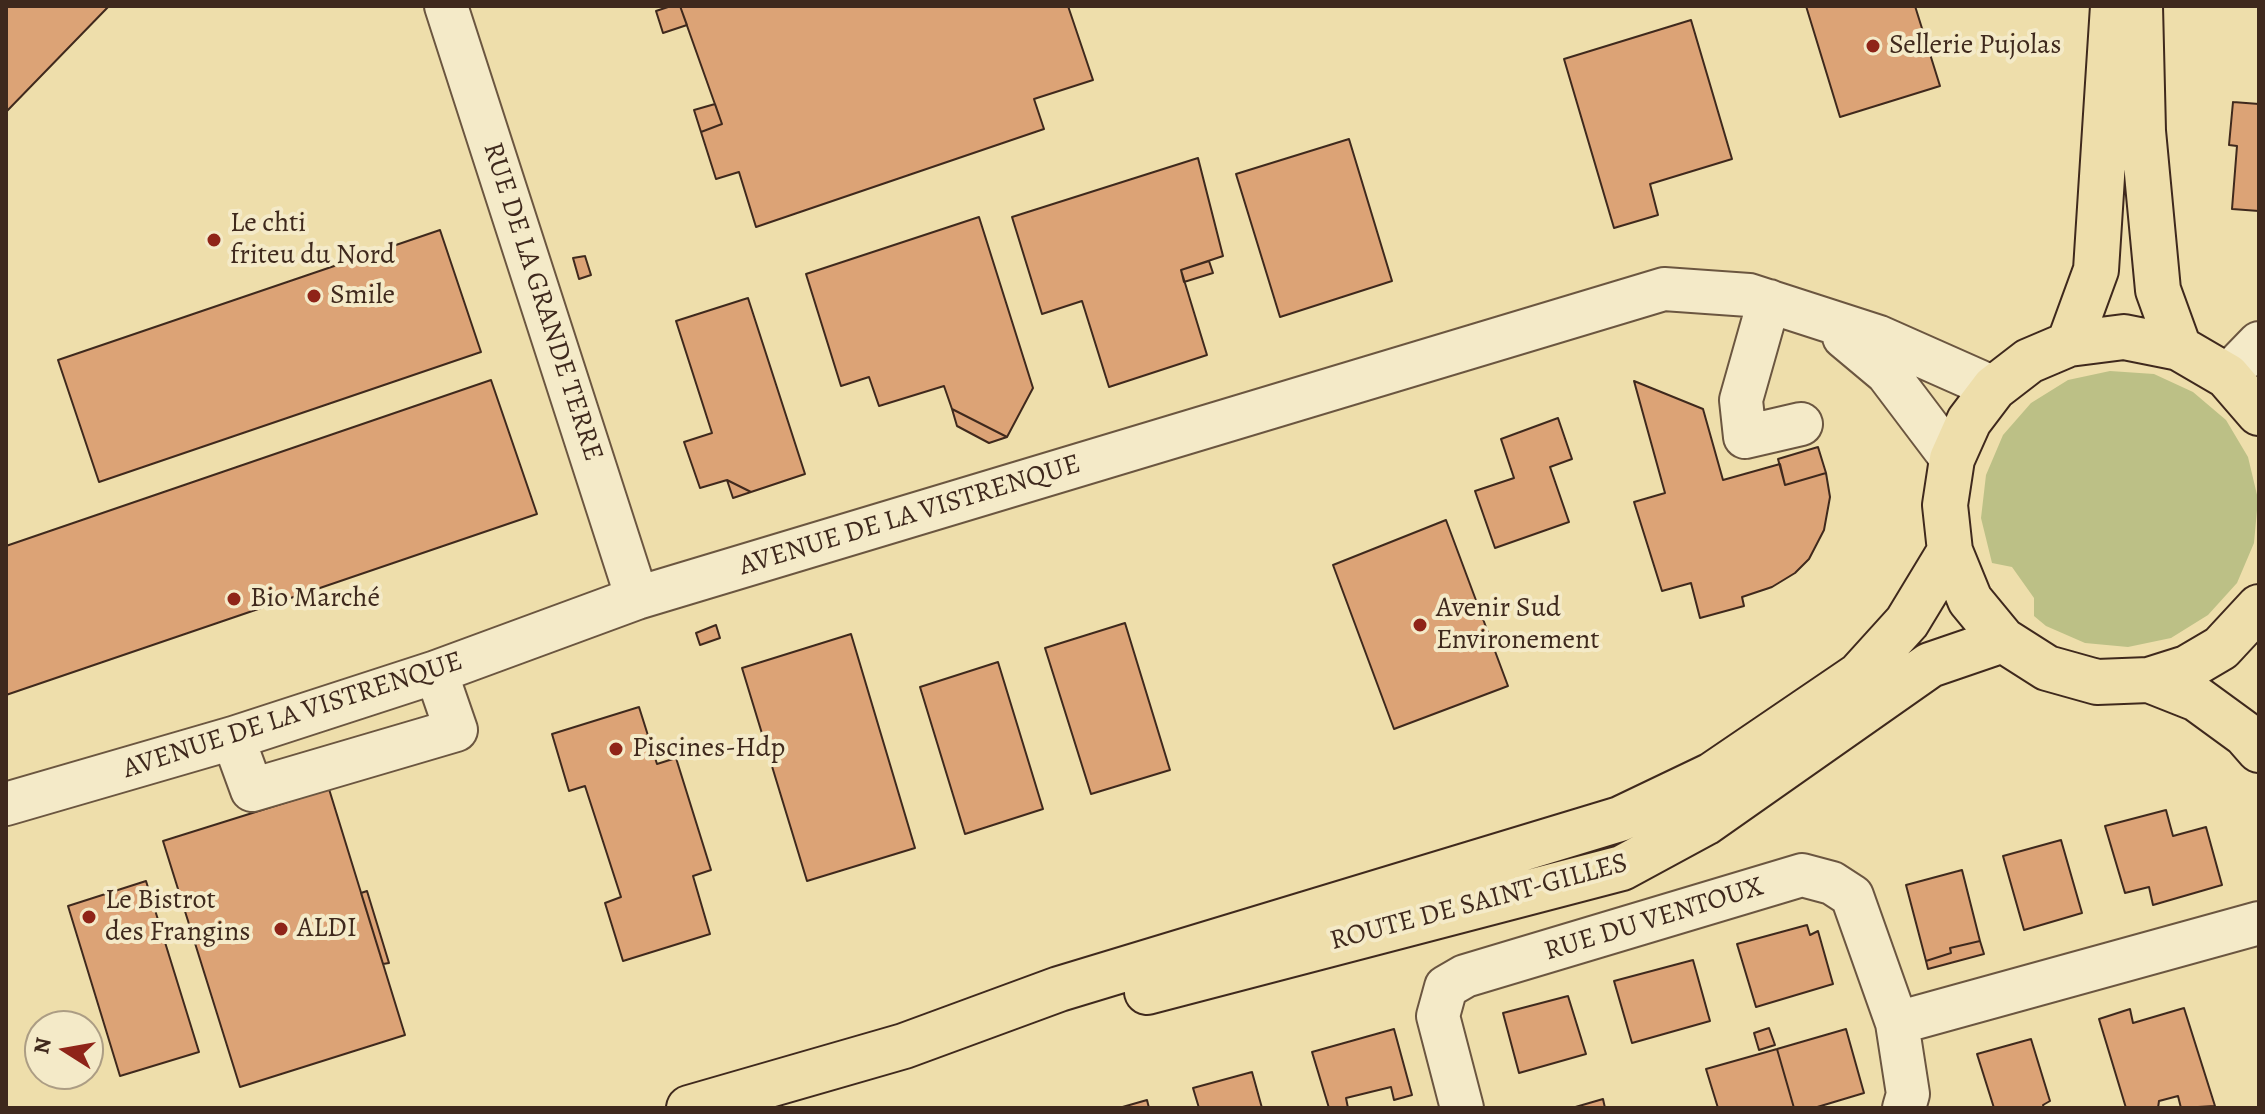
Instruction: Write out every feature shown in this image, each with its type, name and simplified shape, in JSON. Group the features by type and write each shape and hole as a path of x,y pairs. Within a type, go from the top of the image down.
{"main road":[{"path":"2069,344 2096,270 2113,6"},
{"path":"2140,6 2143,131 2158,290 2179,348"},
{"path":"2259,413 2227,376 2179,348 2124,337 2069,344 2029,361 1994,388 1969,421 1952,459 1945,505 1950,551 1970,600 2003,640 2047,668 2097,682 2149,680 2187,668 2221,648 2259,608"},
{"name":"ROUTE DE SAINT-GILLES","path":"689,1108 904,1046 1059,989 1633,813 1712,775 1859,675 1907,622 1950,551"},
{"path":"2259,608 2259,636"},
{"name":"ROUTE DE SAINT-GILLES","path":"904,1046 1074,1011 1622,868 1705,823 1930,665 2003,640"},
{"path":"2149,680 2197,699 2245,734 2259,750"}],"street":[{"name":"RUE DE LA GRANDE TERRE","path":"446,6 637,598"},
{"name":"AVENUE DE LA VISTRENQUE","path":"6,804 233,738 436,672 637,598 1664,289 1749,295 1769,301 1879,337 1994,388"},
{"path":"1769,301 1741,400 1745,437 1801,424"},
{"name":"AVENUE DE LA VISTRENQUE","path":"1821,318 1887,373 1952,459"},
{"path":"2227,376 2259,343"},
{"path":"233,738 252,790 456,730 436,672"},
{"name":"RUE DU VENTOUX","path":"1462,1108 1438,1016 1446,987 1465,976 1802,875 1832,883 1852,896 1897,1023 1908,1094 1904,1108"},
{"path":"1897,1023 2259,923"}],"green space":[{"path":"2110,371 2154,374 2193,392 2226,420 2248,457 2258,499 2254,543 2237,583 2208,615 2171,638 2128,647 2085,643 2046,626 2034,616 2034,598 2012,567 1992,563 1981,518 1986,475 2003,435 2031,403 2068,380"}],"building":[{"path":"6,6 109,6 6,112"},
{"path":"680,6 687,25 663,33 656,11"},
{"path":"680,6 1068,6 1093,80 1034,99 1044,129 756,227 739,172 716,179 701,132 722,124"},
{"name":"Sellerie Pujolas","path":"1806,6 1915,6 1940,86 1840,117"},
{"path":"1691,20 1732,159 1650,184 1658,215 1614,228 1564,59"},
{"path":"2233,102 2259,104 2259,211 2232,209 2237,146 2229,145"},
{"path":"715,104 722,124 701,132 694,110"},
{"path":"1349,139 1392,281 1280,317 1236,174"},
{"path":"1198,158 1223,256 1181,270 1207,355 1109,387 1082,301 1042,314 1012,217"},
{"path":"979,217 1033,388 1007,437 952,409 944,386 879,406 869,377 841,386 806,274"},
{"path":"440,230 481,352 99,482 58,360"},
{"path":"585,256 591,275 579,279 573,258"},
{"path":"1209,261 1213,273 1184,282 1181,270"},
{"path":"748,298 805,474 751,492 727,480 700,488 684,442 712,433 676,321"},
{"path":"491,380 537,514 6,695 6,546"},
{"path":"1634,381 1703,409 1723,480 1780,464 1785,485 1826,473 1830,497 1824,530 1809,559 1795,573 1772,587 1742,597 1744,606 1700,618 1691,583 1662,591 1634,502 1665,493"},
{"path":"952,409 1007,437 989,443 957,426"},
{"path":"1558,418 1572,459 1550,467 1569,522 1495,548 1475,491 1514,478 1501,439"},
{"path":"1818,447 1826,473 1785,485 1778,459"},
{"path":"727,480 751,492 733,498"},
{"name":"Avenir Sud Environement","path":"1446,520 1508,686 1394,729 1333,565"},
{"path":"1125,623 1170,770 1091,794 1045,648"},
{"path":"716,625 720,638 700,645 696,633"},
{"path":"851,634 915,848 807,881 742,668"},
{"path":"998,662 1043,809 965,834 920,687"},
{"path":"639,707 657,764 676,758 711,870 693,876 710,934 623,961 605,903 621,897 585,786 569,791 552,734"},
{"name":"ALDI","path":"329,789 405,1035 240,1087 163,841"},
{"path":"2166,810 2173,836 2206,827 2222,885 2153,905 2149,887 2125,893 2105,826"},
{"path":"2061,840 2082,913 2024,930 2003,856"},
{"path":"1962,870 1980,941 1950,948 1951,953 1926,961 1906,885"},
{"path":"146,881 199,1052 120,1076 104,1024 104,1010 100,1010 68,906"},
{"path":"367,891 389,963 383,964 361,893"},
{"path":"1807,925 1810,935 1818,931 1833,984 1756,1007 1737,944"},
{"path":"1980,941 1984,954 1928,969 1926,961 1951,953 1950,948"},
{"path":"1693,960 1710,1021 1632,1043 1614,981"},
{"path":"1568,996 1586,1054 1519,1073 1503,1013"},
{"path":"2184,1008 2215,1106 2181,1108 2178,1096 2159,1101 2158,1108 2126,1108 2099,1019 2130,1009 2133,1023"},
{"path":"1769,1028 1775,1045 1759,1050 1754,1033"},
{"path":"1394,1029 1412,1095 1394,1100 1391,1087 1346,1098 1348,1108 1329,1108 1312,1052"},
{"path":"1846,1029 1864,1093 1814,1108 1794,1108 1777,1049"},
{"path":"2031,1039 2050,1101 2043,1105 2044,1108 1994,1108 1977,1054"},
{"path":"1777,1049 1794,1108 1718,1108 1706,1069"},
{"path":"1252,1072 1262,1108 1199,1108 1193,1088"},
{"path":"1603,1099 1605,1108 1572,1108"},
{"path":"1147,1100 1149,1108 1119,1108"}],"place":[{"name":"Sellerie Pujolas","path":"1873,46"},
{"name":"Le chti friteu du Nord","path":"214,240"},
{"name":"Smile","path":"314,296"},
{"name":"Bio Marché","path":"234,599"},
{"name":"Avenir Sud Environement","path":"1420,625"},
{"name":"Piscines-Hdp","path":"616,749"},
{"name":"Le Bistrot des Frangins","path":"89,917"},
{"name":"ALDI","path":"281,929"}]}
